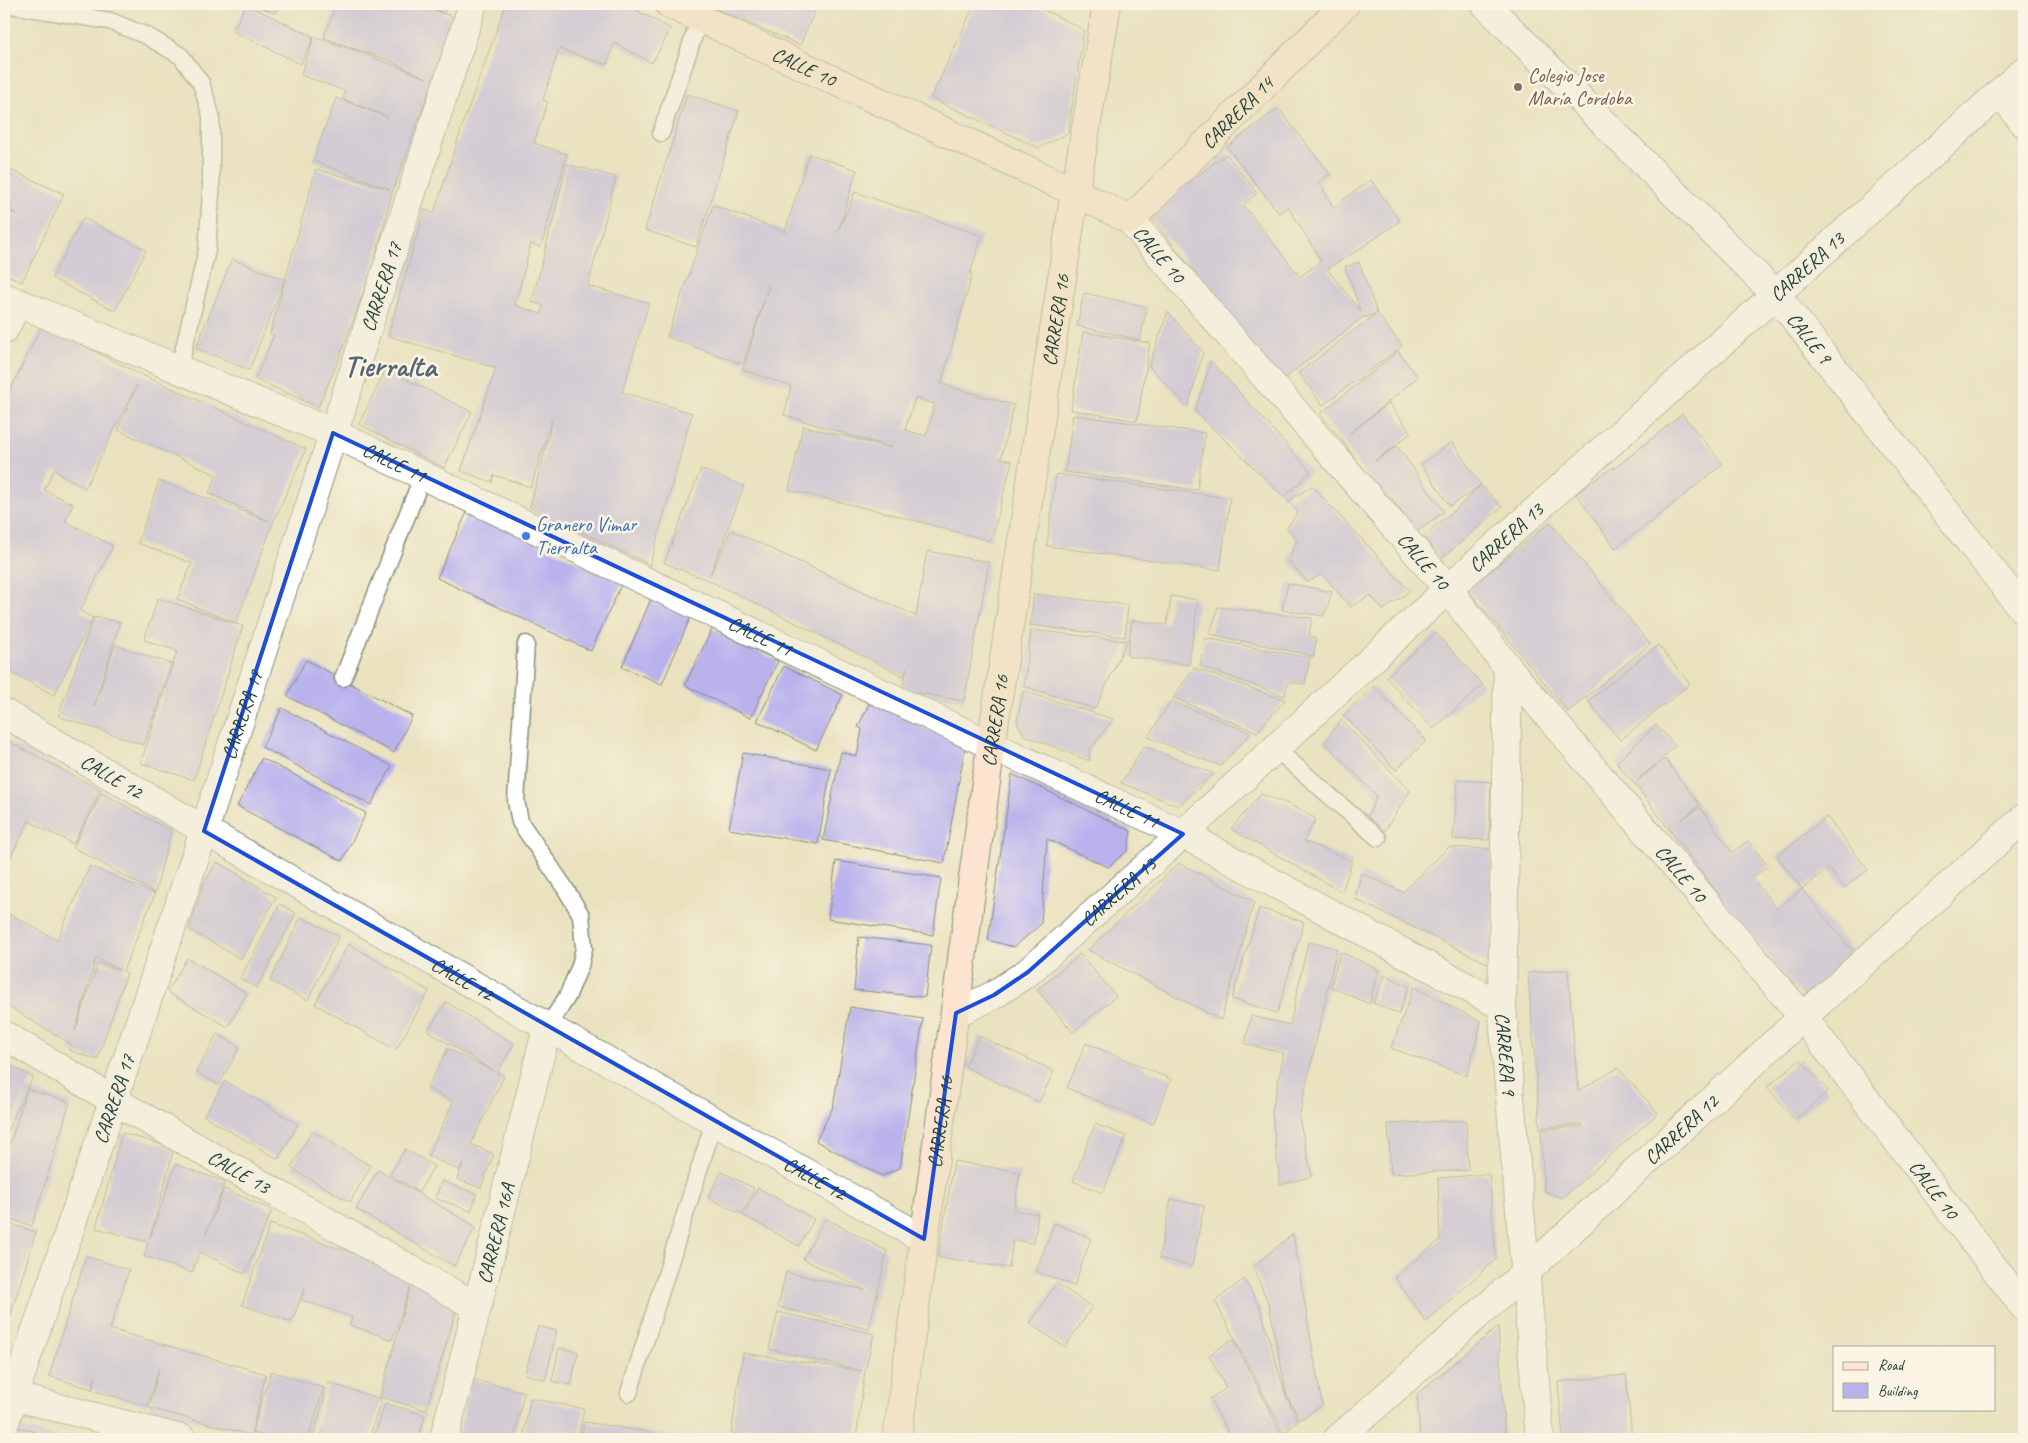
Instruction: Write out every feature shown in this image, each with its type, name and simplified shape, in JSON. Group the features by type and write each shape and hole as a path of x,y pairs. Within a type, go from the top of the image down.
{"main road":[{"name":"CALLE 10","path":"669,4 1075,192 1130,220"},
{"name":"CARRERA 16","path":"897,1439 991,745 1075,192 1107,4"},
{"name":"CARRERA 14","path":"1130,220 1345,4"}],"street":[{"name":"CARRERA 17","path":"4,1425 9,1396 113,1100 204,830 473,4"},
{"name":"CALLE 9","path":"1485,4 1776,295 2024,611"},
{"name":"CARRERA 13","path":"956,1013 994,995 1028,972 1183,834 1448,589 2024,71"},
{"path":"2000,92 2024,123"},
{"name":"CALLE 10","path":"1130,220 1448,589 1508,668 1803,1017 2024,1307"},
{"name":"CALLE 11","path":"11,300 333,433 1183,834 1502,1006"},
{"path":"4,330 11,300"},
{"name":"CARRERA 9","path":"1508,668 1502,1006 1540,1439"},
{"name":"CALLE 12","path":"4,713 547,1028 924,1239"},
{"name":"CARRERA 12","path":"1338,1439 1525,1273 1803,1017 2024,818"},
{"name":"CARRERA 16A","path":"444,1439 547,1028"},
{"name":"CALLE 13","path":"4,1035 113,1100 477,1306"},
{"path":"9,1396 182,1439"}],"lane":[{"path":"5,4 110,21 147,36 181,56 201,83 210,115 211,194 207,250 179,369"},
{"path":"661,133 700,18"},
{"path":"343,678 422,475"},
{"path":"526,644 517,808 520,822 581,915 584,948 580,966 567,997 547,1028"},
{"path":"1275,748 1378,838"},
{"path":"630,1393 714,1122"}],"highlighted area":[{"path":"333,433 1183,834 1028,972 994,995 956,1013 924,1239 204,831"}],"building":[{"path":"246,4 314,37 301,64 233,31"},
{"path":"251,4 279,4 275,13"},
{"path":"336,4 447,4 444,13 428,8 456,18 393,190 373,266 339,359 318,407 255,379 274,335 270,334 316,169 390,189 313,161 336,98 388,117 343,99 345,91 301,75 314,37 360,52 426,78 388,60 324,38"},
{"path":"506,4 625,4 671,29 652,63 614,43 607,65 559,49 543,100 548,102 534,143 567,154 541,247 531,244 515,305 541,314 543,305 532,302 567,164 616,177 588,286 649,303 622,392 692,413 650,565 530,507 552,419 531,487 494,475 492,482 461,471 496,368 388,336 424,210 434,213 465,118"},
{"path":"704,4 818,4 800,45"},
{"path":"975,4 1033,4 1084,30 1068,133 1039,148 931,98"},
{"path":"687,94 739,111 696,247 645,230"},
{"path":"1278,108 1330,174 1319,182 1333,207 1371,180 1400,221 1327,269 1361,312 1345,267 1359,262 1377,313 1363,317 1280,382 1149,214 1226,154 1257,193 1243,205 1300,277 1321,261 1288,206 1279,213 1227,147"},
{"path":"809,154 857,170 838,231 855,192 982,236 941,384 1014,405 1001,458 1012,461 991,541 887,513 789,490 803,426 892,448 784,415 791,386 743,370 769,285 743,364 667,337 713,205 785,232","holes":["915,398 935,404 926,436 905,430"]},
{"path":"8,169 64,194 22,282 4,273 4,209 17,214 4,207 4,179"},
{"path":"83,218 146,250 115,311 52,278"},
{"path":"232,259 285,280 249,370 196,348"},
{"path":"1084,293 1147,307 1140,340 1077,326"},
{"path":"1168,312 1203,352 1188,407 1149,366"},
{"path":"1377,313 1402,346 1323,405 1298,373"},
{"path":"42,325 142,375 306,449 273,523 236,623 177,599 192,563 138,543 159,481 269,521 209,493 217,475 118,430 137,385 85,488 54,470 44,490 73,504 65,521 113,546 80,611 93,618 54,695 4,669 4,403"},
{"path":"1083,332 1150,343 1137,421 1071,410"},
{"path":"1398,351 1418,377 1349,434 1389,403 1411,433 1375,461 1397,446 1444,512 1416,532 1390,496 1384,500 1342,440 1320,414"},
{"path":"1211,361 1311,472 1284,497 1195,411"},
{"path":"386,369 472,412 444,468 359,424"},
{"path":"1682,414 1723,464 1615,548 1576,494 1613,467 1614,469"},
{"path":"1073,415 1205,433 1197,490 1065,472"},
{"path":"1452,442 1481,485 1450,506 1421,464"},
{"path":"701,469 744,486 710,575 731,530 916,616 927,551 989,562 964,701 902,690 907,667 904,676 708,580 664,563"},
{"path":"1056,474 1230,498 1220,570 1047,546"},
{"path":"1481,485 1502,507 1441,559 1423,536 1455,510"},
{"path":"1312,486 1410,591 1383,610 1370,595 1351,607 1322,574 1308,582 1288,561 1297,540 1287,528 1298,512 1288,501"},
{"path":"468,510 622,583 591,651 437,578"},
{"path":"1550,522 1650,644 1568,712 1468,590"},
{"path":"1288,583 1332,592 1324,616 1282,610"},
{"path":"1034,594 1128,605 1125,637 1030,625"},
{"path":"1171,596 1198,600 1189,665 1127,656 1132,620 1167,625"},
{"path":"158,598 243,626 194,780 141,763 177,651 144,640"},
{"path":"651,599 691,616 662,684 622,667"},
{"path":"1218,607 1312,618 1309,635 1316,638 1314,656 1210,634"},
{"path":"94,617 120,622 94,707 115,645 171,664 144,745 58,716"},
{"path":"712,629 778,661 750,718 685,685"},
{"path":"1031,630 1127,641 1095,709 1024,686"},
{"path":"1436,633 1483,685 1433,729 1386,677"},
{"path":"1205,638 1310,658 1305,684 1288,682 1285,696 1200,666"},
{"path":"1658,645 1690,684 1620,740 1588,701"},
{"path":"306,660 412,716 394,753 287,696"},
{"path":"784,666 843,695 816,750 757,721"},
{"path":"1194,668 1285,700 1257,732 1173,698"},
{"path":"1374,686 1426,741 1396,770 1343,715"},
{"path":"1023,691 1113,719 1089,751 1090,761 1024,735 1017,722"},
{"path":"1171,701 1251,733 1220,766 1148,737"},
{"path":"870,702 965,748 944,863 823,840 841,752 857,756 862,729 858,727"},
{"path":"282,708 392,766 371,805 262,747"},
{"path":"1341,720 1410,791 1382,835 1366,820 1377,796 1324,742"},
{"path":"1656,725 1675,746 1638,780 1665,759 1700,805 1680,821 1700,807 1732,852 1748,841 1768,866 1752,878 1777,909 1802,889 1855,954 1802,997 1723,900 1634,783 1616,763"},
{"path":"4,739 101,790 73,844 29,821 4,870"},
{"path":"1144,746 1214,774 1178,806 1121,783"},
{"path":"743,753 831,769 818,844 729,829"},
{"path":"262,758 366,813 342,861 237,806"},
{"path":"1012,774 1131,831 1128,850 1108,867 1047,839 1041,924 1014,947 988,940"},
{"path":"1458,780 1491,782 1489,840 1453,839"},
{"path":"102,793 171,831 155,893 73,847"},
{"path":"1261,794 1291,805 1316,819 1304,841 1352,861 1342,892 1231,829"},
{"path":"1827,817 1868,870 1844,888 1829,868 1802,889 1777,856"},
{"path":"1449,847 1491,849 1493,966 1355,899 1361,873 1403,892"},
{"path":"836,861 941,878 933,935 828,919"},
{"path":"217,862 276,897 241,959 189,929 203,885"},
{"path":"1179,863 1254,902 1221,1020 1088,950"},
{"path":"90,866 155,894 123,971 127,973 97,1060 69,1050 71,1044 4,1004 4,911 57,940","holes":["96,958 120,970 98,963 75,1031"]},
{"path":"280,904 296,913 257,988 240,979"},
{"path":"1259,908 1304,922 1277,1013 1232,999"},
{"path":"301,917 339,936 308,1000 270,981"},
{"path":"859,937 931,945 925,997 854,990"},
{"path":"1308,942 1337,948 1299,1118 1312,1176 1280,1185 1272,1112 1284,1053 1245,1044 1251,1016 1290,1025"},
{"path":"349,944 429,991 396,1050 315,1004"},
{"path":"1340,952 1378,969 1370,1004 1331,987"},
{"path":"1080,954 1116,996 1073,1032 1037,990"},
{"path":"187,958 247,993 228,1027 167,992"},
{"path":"1568,970 1578,1091 1618,1068 1658,1113 1562,1198 1544,1191 1541,1130 1582,1126 1582,1124 1540,1128 1528,973"},
{"path":"1385,975 1409,986 1399,1014 1373,1003"},
{"path":"1414,987 1481,1022 1467,1076 1391,1048"},
{"path":"446,1002 514,1044 497,1073 504,1076 471,1144 494,1154 481,1188 457,1179 464,1161 459,1170 428,1156 453,1102 427,1088 448,1049 494,1071 428,1031"},
{"path":"850,1007 923,1019 900,1168 882,1176 816,1141 833,1107"},
{"path":"217,1034 240,1047 219,1085 196,1072"},
{"path":"979,1036 1054,1071 1039,1102 965,1067"},
{"path":"1086,1043 1171,1079 1153,1124 1067,1088"},
{"path":"1800,1059 1828,1091 1795,1120 1767,1087"},
{"path":"4,1063 33,1077 4,1138"},
{"path":"225,1081 298,1124 278,1159 204,1116"},
{"path":"27,1089 70,1102 32,1226 4,1217 4,1163"},
{"path":"1466,1120 1468,1170 1391,1174 1388,1124"},
{"path":"1095,1124 1126,1136 1103,1193 1073,1181"},
{"path":"312,1131 371,1166 350,1202 291,1168"},
{"path":"122,1133 174,1148 150,1238 176,1164 225,1182 206,1234 224,1189 272,1210 245,1274 200,1252 192,1273 144,1256 148,1242 96,1228"},
{"path":"405,1149 434,1166 419,1192 390,1175"},
{"path":"954,1161 1020,1172 1014,1210 1038,1214 1034,1243 1013,1240 1009,1268 938,1257"},
{"path":"378,1170 476,1227 454,1266 356,1209"},
{"path":"721,1172 754,1188 742,1214 708,1198"},
{"path":"1489,1174 1496,1259 1426,1322 1395,1277 1440,1240 1438,1178"},
{"path":"442,1181 477,1194 471,1211 435,1198"},
{"path":"758,1188 814,1219 799,1246 743,1215"},
{"path":"1171,1199 1204,1206 1192,1266 1159,1258"},
{"path":"825,1218 887,1251 869,1329 778,1307 786,1272 865,1290 803,1259"},
{"path":"4,1222 36,1232 4,1336"},
{"path":"1054,1223 1091,1238 1074,1286 1036,1271"},
{"path":"270,1224 372,1260 370,1264 413,1278 457,1308 426,1410 380,1397 410,1287 392,1340 350,1325 352,1317 301,1300 305,1287 292,1322 242,1305"},
{"path":"1293,1234 1322,1405 1300,1420 1287,1396 1269,1305 1253,1266"},
{"path":"86,1256 129,1270 110,1329 266,1374 251,1435 149,1408 159,1368 147,1406 92,1390 96,1376 92,1389 49,1376"},
{"path":"1244,1279 1260,1307 1286,1396 1298,1421 1284,1433 1215,1301"},
{"path":"1056,1283 1092,1307 1065,1347 1030,1324"},
{"path":"778,1312 874,1334 865,1371 856,1439 767,1439 731,1434 743,1353 862,1371 769,1349"},
{"path":"538,1326 557,1331 545,1380 525,1374"},
{"path":"1498,1327 1505,1439 1420,1439 1417,1394"},
{"path":"1233,1339 1283,1437 1280,1439 1232,1439 1210,1399 1226,1388 1209,1355"},
{"path":"559,1348 578,1352 571,1385 552,1381"},
{"path":"271,1371 324,1388 308,1439 276,1439 252,1432"},
{"path":"1626,1375 1632,1438 1563,1439 1558,1382"},
{"path":"471,1379 524,1392 514,1439 458,1439"},
{"path":"329,1383 381,1399 369,1439 312,1439"},
{"path":"530,1398 584,1409 578,1439 523,1439"},
{"path":"385,1403 425,1415 418,1439 374,1439"},
{"path":"584,1422 685,1438 685,1439 581,1439"},
{"path":"17,1427 63,1439 14,1439"}],"place":[{"name":"Colegio Jose María Cordoba","path":"1518,87"},
{"name":"Granero Vimar Tierralta","path":"526,536"}],"district":[{"name":"Tierralta","path":"390,366"}]}
